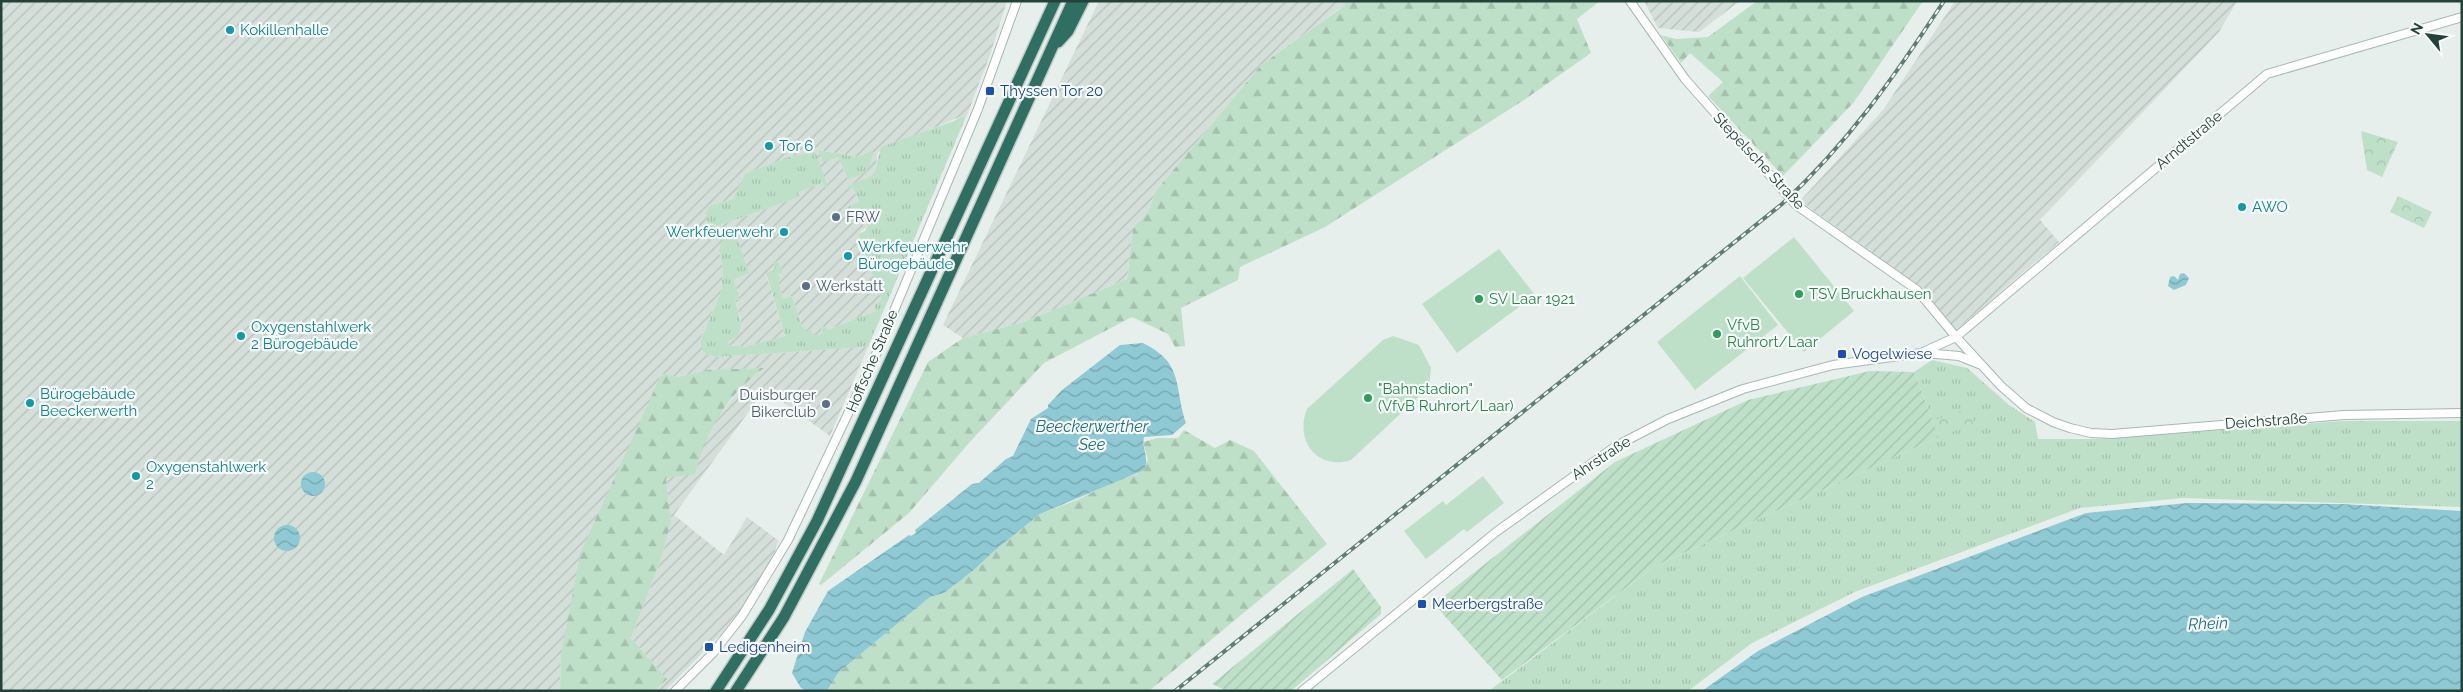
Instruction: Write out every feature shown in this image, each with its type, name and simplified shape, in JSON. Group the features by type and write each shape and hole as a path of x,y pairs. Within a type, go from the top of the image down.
{"highway":[{"path":"1042,29 1049,1"},
{"path":"716,691 769,610 821,513 1055,1"},
{"path":"736,691 784,617 856,481 1072,1"},
{"path":"1049,53 1068,31 1082,1"}],"street":[{"name":"Hoffsche Straße","path":"675,691 732,629 756,596 788,540 874,358 978,109 1017,1"},
{"name":"Stepelsche Straße","path":"1630,1 1685,80 1792,201 1917,290 1956,338 2026,408 2053,422 2070,428"},
{"name":"Arndtstraße","path":"1956,338 2267,74 2462,16"},
{"name":"Ahrstraße","path":"1302,691 1496,532 1616,446 1668,419 1743,389 1833,365 1921,353 1956,338"},
{"path":"1921,353 1959,356 1982,365"},
{"name":"Deichstraße","path":"2070,428 2091,433 2112,434 2344,415 2462,413"}],"shaded area":[{"path":"1,1 1007,1 990,55 967,115 868,346 962,116 878,152 875,171 870,177 853,188 859,203 852,219 844,222 846,225 862,219 867,221 869,225 858,234 881,299 874,306 876,311 827,330 821,328 823,333 813,336 802,326 792,296 783,299 775,270 766,274 785,337 744,347 729,345 727,341 741,321 735,300 739,299 734,279 719,250 723,269 721,292 700,340 703,352 715,357 868,347 830,436 765,389 674,515 724,555 747,517 779,541 765,573 745,604 721,634 665,691 655,691 667,679 631,638 661,559 671,522 666,478 703,446 713,422 748,380 763,369 708,370 678,377 661,374 561,655 560,691 1,691","holes":["819,150 857,157 873,150 848,179 838,157","815,151 823,183 797,192 799,197 718,226 710,225 711,205 733,199 745,174 785,158"]},
{"path":"1099,1 1350,1 1261,65 1155,192 1148,212 1133,229 1127,279 1024,322 963,338 943,325"},
{"path":"1644,1 1740,1 1699,32 1658,28"},
{"path":"1955,1 2237,1 2219,32 2040,220 2059,242 1956,330 1921,287 1800,201 1883,110"}],"green space":[{"path":"1351,1 1600,1 1577,19 1591,53 1524,100 1325,227 1240,267 1238,280 1181,308 1185,346 1175,347 1168,334 1132,317 1044,363 968,444 909,513 821,585 819,584 928,362 963,338 1024,322 1127,279 1133,229 1148,212 1155,192 1261,65"},
{"path":"1757,1 1923,1 1854,102 1783,176 1708,96 1723,82 1690,53 1681,63 1661,35 1676,39 1708,37"},
{"path":"962,116 965,118 868,347 715,357 703,352 700,341 721,292 723,269 719,250 723,239 729,237 738,241 749,273 734,279 739,299 735,300 740,319 740,329 734,338 728,341 729,345 744,347 785,336 766,273 775,270 773,262 777,261 782,269 782,273 778,274 780,279 778,280 783,299 792,296 802,326 808,331 811,330 813,336 823,333 821,327 825,326 827,330 876,311 874,306 881,299 858,234 865,231 868,225 867,221 862,219 845,225 844,222 851,219 847,207 859,202 853,188 849,189 848,186 870,177 875,171 881,147 954,121"},
{"path":"2361,131 2398,142 2382,177 2367,170"},
{"path":"818,150 857,157 873,150 871,163 867,170 860,175 848,179 838,157 823,162"},
{"path":"815,151 828,187 825,188 823,183 798,192 799,197 718,226 707,222 706,212 711,205 733,199 745,174 785,158"},
{"path":"2398,196 2432,212 2424,228 2390,212"},
{"name":"TSV Bruckhausen","path":"1794,237 1854,311 1804,352 1743,278"},
{"name":"SV Laar 1921","path":"1499,249 1535,295 1457,353 1422,304"},
{"name":"VfvB Ruhrort/Laar","path":"1740,276 1778,325 1695,390 1657,342"},
{"name":"\"Bahnstadion\" (VfvB Ruhrort/Laar)","path":"1393,336 1419,345 1431,368 1429,387 1351,460 1328,461 1319,457 1312,451 1304,432 1307,409 1383,340"},
{"path":"1932,360 1967,368 2009,405 2035,422 2038,439 2101,439 2342,421 2462,421 2462,507 2183,498 2080,508 1857,591 1752,643 1688,691 1489,691 1655,566 1939,437 1914,372"},
{"path":"764,368 739,390 720,415 706,442 695,474 666,478 671,522 661,559 631,638 667,679 655,691 560,691 561,655 580,554 662,373 678,377 708,370"},
{"path":"1870,371 1914,372 1939,437 1655,566 1502,680 1434,604 1615,462 1748,400"},
{"path":"1971,407 1973,425 1939,437 1933,421"},
{"path":"1184,430 1215,448 1230,440 1254,451 1327,544 1149,691 827,691 838,673 869,647 930,597 944,593 975,569 1040,514 1077,500 1115,481 1137,474 1148,460 1143,442 1158,438 1178,438"},
{"path":"1483,476 1504,503 1467,532 1464,529 1426,559 1404,531 1443,501 1446,505"},
{"path":"1353,569 1381,607 1381,614 1291,691 1227,691 1212,684"}],"water":[{"path":"2184,273 2189,278 2186,285 2174,290 2168,286 2170,277 2174,276 2178,280 2180,274"},
{"name":"Beeckerwerther See","path":"1143,343 1156,351 1171,367 1178,387 1186,423 1172,435 1144,437 1146,465 1144,470 1040,514 975,569 944,593 930,597 869,647 838,673 827,691 807,691 801,688 792,673 805,632 828,591 909,535 911,536 916,533 915,530 972,484 979,483 1006,459 1013,456 1031,419 1048,408 1048,405 1062,390 1120,345"},
{"path":"313,472 322,475 325,484 322,493 313,496 304,493 301,484 304,475"},
{"name":"Rhein","path":"2187,503 2341,504 2462,511 2462,691 1702,691 1758,651 1862,597 2086,513"},
{"path":"287,525 296,529 300,538 296,547 287,551 278,547 274,538 278,529"}],"railway":[{"path":"1175,691 1782,204 1828,157 1869,108 1944,1"}],"place":[{"name":"Kokillenhalle","path":"230,30"},
{"name":"Thyssen Tor 20","path":"990,91"},
{"name":"Tor 6","path":"769,146"},
{"name":"AWO","path":"2242,207"},
{"name":"FRW","path":"836,217"},
{"name":"Werkfeuerwehr","path":"784,232"},
{"name":"Werkfeuerwehr Bürogebäude","path":"848,256"},
{"name":"Werkstatt","path":"806,286"},
{"name":"TSV Bruckhausen","path":"1799,294"},
{"name":"SV Laar 1921","path":"1479,299"},
{"name":"VfvB Ruhrort/Laar","path":"1717,334"},
{"name":"Oxygenstahlwerk 2 Bürogebäude","path":"241,336"},
{"name":"Vogelwiese","path":"1842,354"},
{"name":"\"Bahnstadion\" (VfvB Ruhrort/Laar)","path":"1368,398"},
{"name":"Bürogebäude Beeckerwerth","path":"30,403"},
{"name":"Duisburger Bikerclub","path":"826,404"},
{"name":"Oxygenstahlwerk 2","path":"136,476"},
{"name":"Meerbergstraße","path":"1422,604"},
{"name":"Ledigenheim","path":"709,647"}]}
